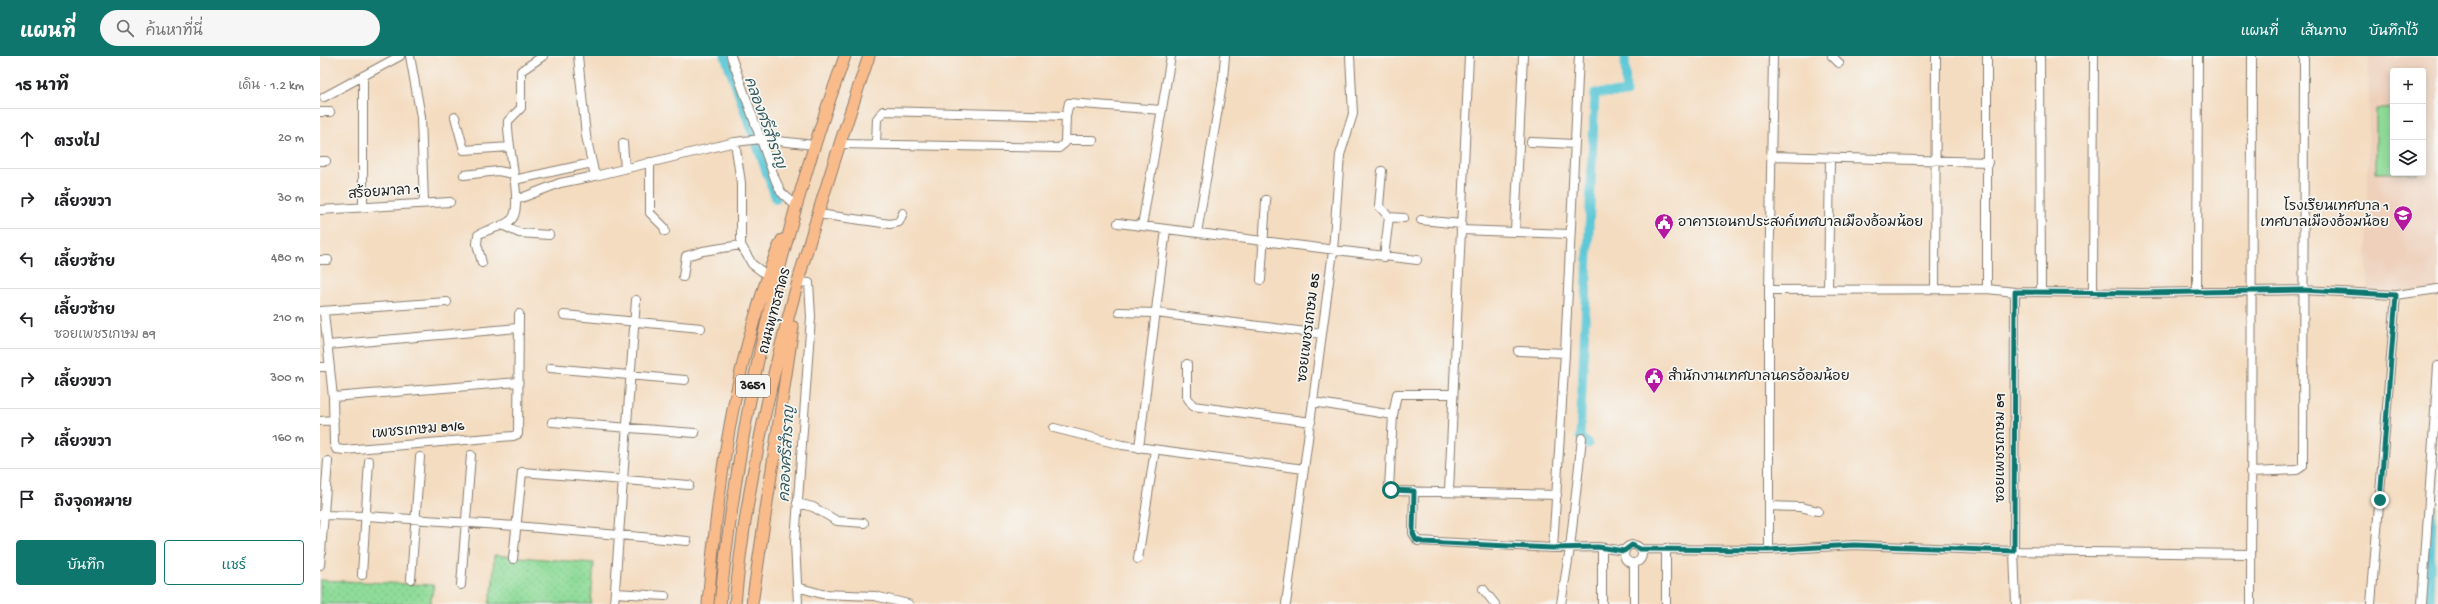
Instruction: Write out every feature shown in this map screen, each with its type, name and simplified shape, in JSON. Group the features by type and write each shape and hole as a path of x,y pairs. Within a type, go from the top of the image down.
{"main road":[{"name":"ถนนพุทธสาคร","path":"720,604 725,552 743,433 791,222 814,145 844,56"},
{"name":"ถนนพุทธสาคร","path":"735,604 739,554 773,379 802,285 818,214 869,56"},
{"path":"708,604 722,474 738,386 768,276 791,222"},
{"path":"752,604 787,368 802,285"}],"street":[{"path":"324,97 400,56"},
{"path":"410,56 421,117 424,203"},
{"path":"482,263 477,244 478,235 502,225 513,218 516,200 508,121 521,108 521,71 542,56"},
{"path":"578,56 586,136 595,176"},
{"path":"731,56 781,192 796,206"},
{"path":"1142,226 1171,56"},
{"path":"1197,233 1223,79 1225,56"},
{"name":"ซอยเพชรเกษม 85","path":"1286,604 1333,251 1340,155 1353,114 1350,56"},
{"path":"1449,491 1469,56"},
{"path":"1516,232 1523,56"},
{"path":"1553,548 1565,353 1579,56"},
{"path":"1769,550 1769,290 1774,56"},
{"path":"1832,56 1839,63"},
{"path":"1935,289 1936,56"},
{"path":"1987,56 1987,289"},
{"path":"2040,56 2042,203 2041,292"},
{"path":"2093,293 2094,56"},
{"path":"2197,292 2198,56"},
{"path":"2251,604 2250,472 2252,56"},
{"path":"2250,472 2297,470 2304,466 2304,56"},
{"path":"363,76 363,206"},
{"path":"840,144 1059,148 1064,146 1066,116 1068,105 1072,102 1162,110"},
{"path":"876,144 877,118 882,111 1066,116"},
{"path":"320,112 330,112"},
{"path":"455,117 464,150 510,147"},
{"path":"516,200 572,180 595,176 739,142 761,139 814,145"},
{"path":"1065,140 1094,140"},
{"path":"739,142 741,183 741,245 752,264 768,276"},
{"path":"1531,142 1575,144"},
{"path":"623,143 624,168"},
{"path":"1771,156 1988,162"},
{"path":"1828,289 1830,158"},
{"path":"650,162 650,213 664,227 665,231"},
{"path":"464,175 498,170 514,177 538,176 592,163"},
{"path":"1382,171 1379,206 1390,217 1404,218"},
{"path":"538,176 548,188"},
{"path":"1261,280 1266,200"},
{"name":"สร้อยมาลา 1","path":"320,210 363,206 450,202"},
{"path":"818,214 890,224 899,222 903,213"},
{"path":"1384,257 1390,217"},
{"path":"1422,220 1461,227 1516,232 1570,234"},
{"path":"1118,223 1333,251 1417,260"},
{"path":"502,225 519,233 549,235"},
{"path":"1140,448 1166,229"},
{"path":"683,277 686,256 703,251 741,245"},
{"path":"798,604 797,503 811,317 802,285"},
{"path":"1769,290 1987,289 2015,292 2093,293 2303,290 2396,295 2438,289"},
{"name":"ซอยเพชรเกษม 89","path":"2015,292 2014,551 2016,604"},
{"path":"2372,604 2396,295"},
{"path":"614,604 636,300"},
{"path":"322,312 447,302"},
{"name":"เพชรเกษม 81/6","path":"322,312 328,345 333,397 334,443 336,449 344,450 513,436 518,431 519,314"},
{"path":"1119,312 1156,313 1322,334"},
{"path":"564,315 635,323 701,328"},
{"path":"328,345 518,328"},
{"path":"1518,352 1565,353"},
{"path":"1187,364 1187,397 1193,406 1311,422"},
{"path":"2422,604 2438,366"},
{"path":"320,367 330,367"},
{"path":"550,368 685,380"},
{"path":"333,397 518,382"},
{"path":"1453,394 1399,393 1396,397 1393,416 1389,488 1395,491 1449,491 1557,495"},
{"path":"1314,402 1393,416"},
{"path":"320,421 334,420"},
{"path":"552,422 627,426 695,433"},
{"path":"1054,428 1140,448 1304,469"},
{"path":"1561,604 1570,548 1582,438"},
{"path":"1138,559 1155,450"},
{"path":"461,585 471,455"},
{"path":"411,580 420,457"},
{"path":"320,565 322,516 328,461"},
{"path":"362,575 369,461"},
{"path":"514,559 522,472 689,485"},
{"path":"1414,491 1413,533 1418,541 1553,548 1602,548 1624,551 1632,545 1640,549 1666,548 1769,550 1854,545 2014,551 2251,554"},
{"path":"797,503 813,507 837,521 864,523"},
{"path":"1769,506 1800,507 1818,511"},
{"path":"322,516 366,516 415,519 687,541"},
{"path":"1602,548 1602,604"},
{"path":"1666,548 1666,604"},
{"path":"1634,563 1640,559 1640,549"},
{"path":"1624,551 1626,560 1634,563"},
{"path":"1634,563 1634,604"},
{"path":"797,587 822,594 875,596 908,604"},
{"path":"1483,589 1495,604"},
{"path":"615,593 665,596"}],"shaded area":[{"name":"โรงเรียนเทศบาล 1 เทศบาลเมืองอ้อมน้อย","path":"2369,56 2438,56 2438,292 2367,291"}],"green space":[{"path":"2376,109 2390,109 2390,173 2376,173"},
{"path":"494,555 594,563 591,604 489,604 493,585"},
{"path":"320,580 434,585 430,604 320,604"}],"waterway":[{"name":"คลองศรีสำราญ","path":"725,56 776,199"},
{"path":"1588,444 1580,437 1595,93 1626,93 1625,56"},
{"path":"2429,604 2432,508"}],"place":[{"name":"โรงเรียนเทศบาล 1 เทศบาลเมืองอ้อมน้อย","path":"2403,232"},
{"name":"อาคารเอนกประสงค์เทศบาลเมืองอ้อมน้อย","path":"1664,240"},
{"name":"สำนักงานเทศบาลนครอ้อมน้อย","path":"1654,394"}],"route":[{"path":"1391,490 1414,491 1413,533 1416,540 1423,542 1553,548 1598,547 1624,551 1628,546 1632,545 1640,549 1666,548 1769,550 1854,545 2014,551 2015,292 2143,293 2303,290 2396,295 2380,500"}]}
